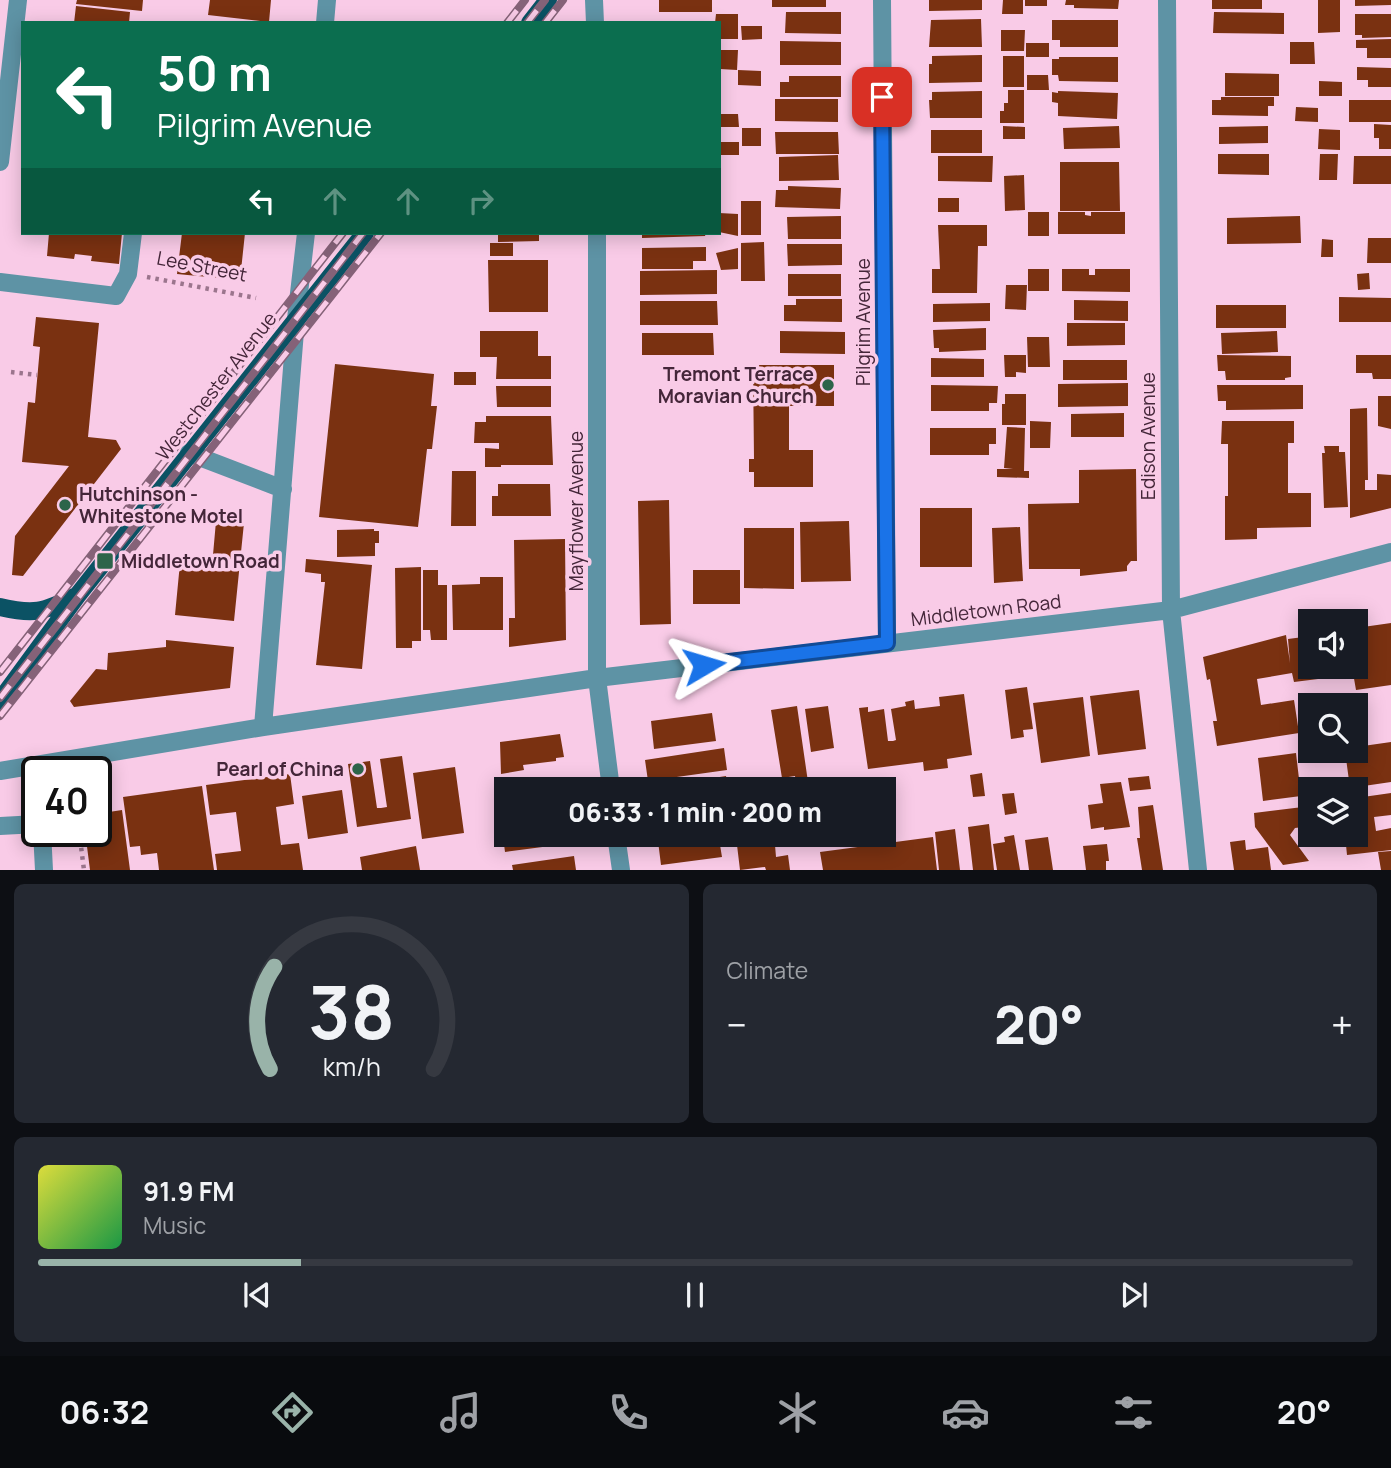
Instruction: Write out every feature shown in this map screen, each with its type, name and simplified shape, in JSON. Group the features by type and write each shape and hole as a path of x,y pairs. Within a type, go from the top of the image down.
{"main road":[{"path":"532,21 548,0"},
{"name":"Westchester Avenue","path":"0,701 77,596 363,235"},
{"path":"0,607 27,612 45,611 77,596"}],"street":[{"path":"0,162 18,0"},
{"path":"325,21 327,0"},
{"path":"594,0 595,21"},
{"name":"Pilgrim Avenue","path":"882,0 887,643"},
{"name":"Edison Avenue","path":"1167,0 1171,610 1198,870"},
{"path":"0,282 116,296 128,274 133,235"},
{"path":"263,727 296,319 306,235"},
{"name":"Mayflower Avenue","path":"597,235 597,678 609,777"},
{"path":"189,453 283,489"},
{"name":"Middletown Road","path":"111,756 263,727 597,678 1171,610 1391,552"},
{"name":"Middletown Road","path":"0,771 21,770"},
{"path":"0,826 21,825"},
{"path":"42,847 44,870"},
{"path":"618,847 621,870"}],"path":[{"name":"Lee Street","path":"139,275 256,298"},
{"path":"10,372 37,375"},
{"path":"81,847 84,870"}],"building":[{"path":"77,0 143,0 142,11 76,4"},
{"path":"210,0 271,0 269,21 208,15"},
{"path":"659,0 712,0 712,12 659,12"},
{"path":"772,0 826,0 826,7 772,7"},
{"path":"929,0 982,0 982,10 929,11"},
{"path":"1003,0 1023,0 1023,14 1002,14"},
{"path":"1025,0 1047,0 1047,6 1025,6"},
{"path":"1066,0 1119,0 1118,9 1074,8 1074,5 1065,5"},
{"path":"1212,0 1262,0 1262,9 1212,9"},
{"path":"1318,0 1340,0 1340,32 1318,33"},
{"path":"1355,0 1391,0 1391,5 1355,6"},
{"path":"76,6 130,12 129,21 74,21"},
{"path":"786,12 841,12 841,34 785,33"},
{"path":"1214,12 1284,13 1284,34 1213,33"},
{"path":"716,14 738,14 738,39 721,39 721,21 715,21"},
{"path":"1355,14 1391,14 1391,37 1362,38 1362,35 1355,35"},
{"path":"981,19 982,47 929,47 931,20"},
{"path":"1052,20 1118,20 1118,47 1060,47 1060,40 1052,40"},
{"path":"741,26 762,26 762,39 742,40"},
{"path":"1001,30 1025,30 1024,51 1001,51"},
{"path":"1391,39 1391,58 1367,58 1367,48 1356,48 1356,40"},
{"path":"780,41 841,42 841,65 780,65"},
{"path":"1290,42 1314,42 1315,64 1290,64"},
{"path":"1026,43 1049,43 1049,57 1026,57"},
{"path":"721,50 738,50 737,70 721,69"},
{"path":"982,55 982,82 929,83 932,56"},
{"path":"1003,56 1024,56 1024,87 1003,87"},
{"path":"1118,57 1118,82 1059,81 1058,75 1052,75 1052,59"},
{"path":"1357,67 1391,68 1391,87 1368,87 1368,80 1357,80"},
{"path":"738,70 761,71 761,86 738,85"},
{"path":"1225,73 1279,74 1279,96 1225,96"},
{"path":"1027,75 1048,75 1049,90 1027,90"},
{"path":"789,76 841,76 841,97 780,97 780,82 789,82"},
{"path":"1319,81 1342,82 1342,96 1319,96"},
{"path":"1008,90 1024,90 1024,123 1000,123 1000,111 1004,111 1004,103 1008,103"},
{"path":"982,91 982,118 930,118 929,100 932,100 932,92"},
{"path":"1052,92 1118,93 1117,119 1058,116 1058,103 1052,102"},
{"path":"1221,97 1274,97 1274,106 1268,106 1268,116 1212,115 1212,100 1221,100"},
{"path":"775,99 838,99 838,122 775,121"},
{"path":"1349,100 1391,100 1391,122 1349,122"},
{"path":"1296,107 1318,108 1318,122 1295,121"},
{"path":"721,114 738,114 739,127 721,127"},
{"path":"1374,124 1391,125 1391,149 1379,149 1379,138 1374,138"},
{"path":"1003,126 1025,127 1025,139 1003,139"},
{"path":"1119,126 1120,148 1064,149 1063,128"},
{"path":"1268,126 1268,143 1219,144 1219,127"},
{"path":"742,128 761,128 761,146 742,146"},
{"path":"1319,129 1340,130 1340,150 1318,149"},
{"path":"931,130 982,130 982,153 931,153"},
{"path":"775,132 838,132 839,154 776,154"},
{"path":"721,142 739,142 739,155 721,155"},
{"path":"1218,154 1269,154 1269,175 1218,174"},
{"path":"1320,154 1338,154 1337,180 1319,180"},
{"path":"838,155 839,180 779,181 779,157"},
{"path":"938,156 993,156 992,182 938,181"},
{"path":"1354,156 1391,156 1391,184 1353,184"},
{"path":"1060,162 1119,162 1120,211 1060,211"},
{"path":"1024,175 1025,210 1005,211 1004,176"},
{"path":"788,186 841,188 840,209 775,207 776,190 788,190"},
{"path":"938,198 959,198 959,212 938,212"},
{"path":"741,201 761,201 761,235 741,235"},
{"path":"1028,212 1049,212 1049,236 1028,236"},
{"path":"1058,212 1085,212 1085,215 1091,216 1091,212 1125,212 1125,234 1058,234"},
{"path":"721,213 738,214 738,236 721,232"},
{"path":"841,216 841,239 788,239 787,217"},
{"path":"1300,216 1301,243 1227,244 1227,218"},
{"path":"938,225 987,225 987,246 978,246 977,293 932,293 932,269 940,269"},
{"path":"49,235 122,235 119,264 91,261 92,256 75,254 74,259 47,256"},
{"path":"182,235 245,235 240,280 177,274"},
{"path":"498,235 539,235 539,241 498,242"},
{"path":"642,235 705,235 705,236 642,238"},
{"path":"1368,238 1391,238 1391,263 1367,263"},
{"path":"1322,239 1333,240 1333,257 1321,257"},
{"path":"764,242 765,281 741,281 741,243"},
{"path":"490,243 513,243 513,256 490,256"},
{"path":"787,244 842,244 842,265 788,266"},
{"path":"706,247 706,261 693,261 693,269 642,269 642,248"},
{"path":"738,248 738,269 721,270 716,253"},
{"path":"488,260 548,260 548,312 489,312"},
{"path":"1028,269 1049,269 1049,291 1028,291"},
{"path":"1062,269 1089,269 1089,275 1095,275 1095,269 1130,269 1130,292 1062,291"},
{"path":"717,270 717,294 640,295 640,271"},
{"path":"1369,273 1370,289 1358,290 1357,274"},
{"path":"788,274 841,274 841,296 788,296"},
{"path":"1006,285 1027,285 1026,310 1005,309"},
{"path":"1339,297 1391,298 1391,322 1339,322"},
{"path":"796,299 842,299 842,322 784,321 784,305 796,305"},
{"path":"1074,300 1128,301 1128,321 1074,320"},
{"path":"640,301 717,301 718,325 640,325"},
{"path":"990,303 990,321 933,322 933,304"},
{"path":"1216,305 1286,305 1286,328 1216,328"},
{"path":"36,317 99,323 88,437 116,440 121,449 23,576 12,575 15,536 69,466 22,462 28,402 35,403 40,347 33,346"},
{"path":"1067,323 1125,323 1125,345 1067,346"},
{"path":"986,328 986,350 939,352 939,348 934,348 933,330"},
{"path":"480,331 538,331 538,356 551,356 551,379 496,379 497,357 480,357"},
{"path":"780,331 845,332 845,354 780,353"},
{"path":"1277,331 1278,352 1222,354 1221,333"},
{"path":"642,333 713,333 714,355 642,355"},
{"path":"1027,337 1049,337 1050,367 1028,367"},
{"path":"1004,355 1026,355 1026,373 1016,372 1016,377 1005,377"},
{"path":"1217,355 1291,356 1291,377 1285,380 1226,380 1225,371 1218,371"},
{"path":"1356,355 1391,355 1391,379 1373,379 1372,373 1356,373"},
{"path":"931,358 984,359 984,377 931,377"},
{"path":"1063,360 1127,360 1127,380 1063,380"},
{"path":"335,364 434,374 431,406 437,406 432,449 427,449 418,527 319,517"},
{"path":"753,365 834,365 834,406 789,406 789,450 813,450 813,487 754,487 754,472 749,472 749,459 754,459"},
{"path":"454,372 476,372 476,385 454,385"},
{"path":"1128,383 1128,406 1058,407 1058,384"},
{"path":"931,385 998,386 997,403 989,403 989,411 931,411"},
{"path":"1217,385 1303,385 1303,409 1226,410 1226,401 1218,401"},
{"path":"496,386 551,386 551,407 497,407"},
{"path":"1005,394 1026,394 1026,425 1002,425"},
{"path":"1378,396 1391,396 1391,429 1378,426"},
{"path":"1367,408 1368,480 1365,480 1365,490 1377,490 1377,474 1391,475 1391,508 1350,518 1350,409"},
{"path":"1124,413 1124,437 1071,437 1071,414"},
{"path":"486,416 551,416 553,465 485,467 485,448 499,449 499,443 474,443 475,422 486,422"},
{"path":"1030,421 1051,422 1050,448 1030,448"},
{"path":"1222,421 1294,421 1294,443 1288,443 1288,493 1311,493 1311,527 1257,528 1257,539 1225,540 1228,444 1221,444"},
{"path":"1007,427 1025,428 1024,471 1029,471 1029,478 997,477 997,469 1013,469 1004,468"},
{"path":"930,428 996,428 996,444 989,444 989,455 930,455"},
{"path":"1324,446 1339,446 1339,452 1345,452 1348,507 1324,508"},
{"path":"1136,469 1137,561 1131,561 1127,571 1080,576 1080,569 1029,569 1028,504 1079,503 1079,470"},
{"path":"452,471 476,471 476,526 451,526"},
{"path":"498,484 550,484 551,516 492,516 492,496 498,496"},
{"path":"669,500 671,624 640,625 638,501"},
{"path":"920,508 972,508 972,567 920,567"},
{"path":"217,510 245,513 234,621 175,615 180,563 212,566"},
{"path":"849,521 851,581 801,582 800,522"},
{"path":"1020,527 1023,581 994,583 992,528"},
{"path":"744,528 794,528 794,589 744,588"},
{"path":"337,530 379,531 375,556 337,557"},
{"path":"565,539 566,640 509,647 509,618 515,618 514,540"},
{"path":"306,559 372,565 362,669 316,665 325,582 321,582 321,574 305,572"},
{"path":"421,567 421,641 412,641 412,648 396,648 395,568"},
{"path":"423,570 438,570 438,585 447,585 447,640 431,640 430,630 423,630"},
{"path":"693,570 740,570 740,604 693,604"},
{"path":"480,577 503,577 503,630 453,630 452,585 480,584"},
{"path":"1391,623 1391,685 1356,690 1354,679 1368,679 1368,626"},
{"path":"1286,635 1290,663 1288,639 1298,638 1298,679 1318,679 1294,682 1292,673 1257,679 1261,705 1294,700 1298,733 1217,746 1213,721 1217,721 1210,679 1207,680 1203,657"},
{"path":"166,640 234,647 230,688 74,707 70,701 96,669 107,670 108,653 166,647"},
{"path":"1027,687 1033,729 1023,730 1024,737 1011,739 1005,690"},
{"path":"1139,690 1146,749 1098,755 1090,696"},
{"path":"964,694 972,755 947,759 948,768 924,771 923,762 868,769 859,708 868,707 868,712 884,709 888,741 893,741 896,740 891,709 906,706 905,702 914,700 915,709 940,706 939,697"},
{"path":"1083,697 1090,756 1041,763 1033,703"},
{"path":"797,706 807,777 782,777 771,710"},
{"path":"828,706 834,748 811,752 805,709"},
{"path":"712,713 716,741 654,749 651,721"},
{"path":"560,734 564,757 556,758 556,761 523,765 524,770 501,774 500,742"},
{"path":"1391,742 1391,782 1368,785 1368,777 1349,777 1347,763 1368,763 1368,745"},
{"path":"724,748 727,770 677,777 647,777 645,760"},
{"path":"1296,753 1298,796 1263,801 1258,758"},
{"path":"402,756 411,819 357,827 348,764 370,761 377,808 381,808 387,807 380,759"},
{"path":"455,767 464,833 422,839 413,773"},
{"path":"982,773 985,796 973,797 970,775"},
{"path":"290,774 294,804 276,807 281,845 299,843 303,870 217,870 215,854 241,851 236,812 210,815 206,785"},
{"path":"1149,776 1151,789 1130,791 1128,778"},
{"path":"1121,782 1130,827 1091,829 1088,805 1103,803 1100,784"},
{"path":"202,786 214,870 159,870 157,853 141,855 140,846 130,847 123,797"},
{"path":"342,790 348,833 308,839 302,796"},
{"path":"1014,793 1017,813 1005,815 1002,794"},
{"path":"1391,793 1391,815 1374,817 1376,831 1391,828 1391,850 1347,855 1346,847 1368,847 1368,796"},
{"path":"1153,805 1163,870 1142,870 1137,838 1140,838 1138,807"},
{"path":"1298,808 1298,828 1290,835 1309,861 1283,865 1255,827 1254,813"},
{"path":"122,810 130,870 90,870 87,847 112,847 112,812"},
{"path":"989,824 994,870 973,870 968,827"},
{"path":"955,829 960,870 939,870 935,832"},
{"path":"1014,835 1020,870 997,870 993,844 1005,842 1004,837"},
{"path":"933,837 937,870 823,870 820,852 858,847 896,847 896,842"},
{"path":"1048,837 1053,870 1029,870 1025,840"},
{"path":"1245,840 1246,850 1268,847 1271,870 1234,870 1230,842"},
{"path":"1107,844 1109,861 1106,861 1106,870 1086,870 1083,846"},
{"path":"416,846 420,870 362,870 360,857"},
{"path":"504,847 543,847 505,852"},
{"path":"659,847 720,847 722,857 661,865"},
{"path":"737,847 775,847 776,857 788,855 790,870 766,870 765,867 740,870"},
{"path":"1391,851 1391,870 1381,870 1378,852"},
{"path":"574,856 576,870 513,870 512,865"}],"railway":[{"path":"509,21 525,0"},
{"path":"529,21 545,0"},
{"path":"547,21 563,0"},
{"path":"0,672 341,235"},
{"path":"0,698 361,235"},
{"path":"0,716 379,235"}],"place":[{"name":"Tremont Terrace Moravian Church","path":"828,385"},
{"name":"Hutchinson - Whitestone Motel","path":"65,505"},
{"name":"Middletown Road","path":"105,561"},
{"name":"Pearl of China","path":"358,769"}],"route":[{"path":"704,665 887,643 882,97"}]}
